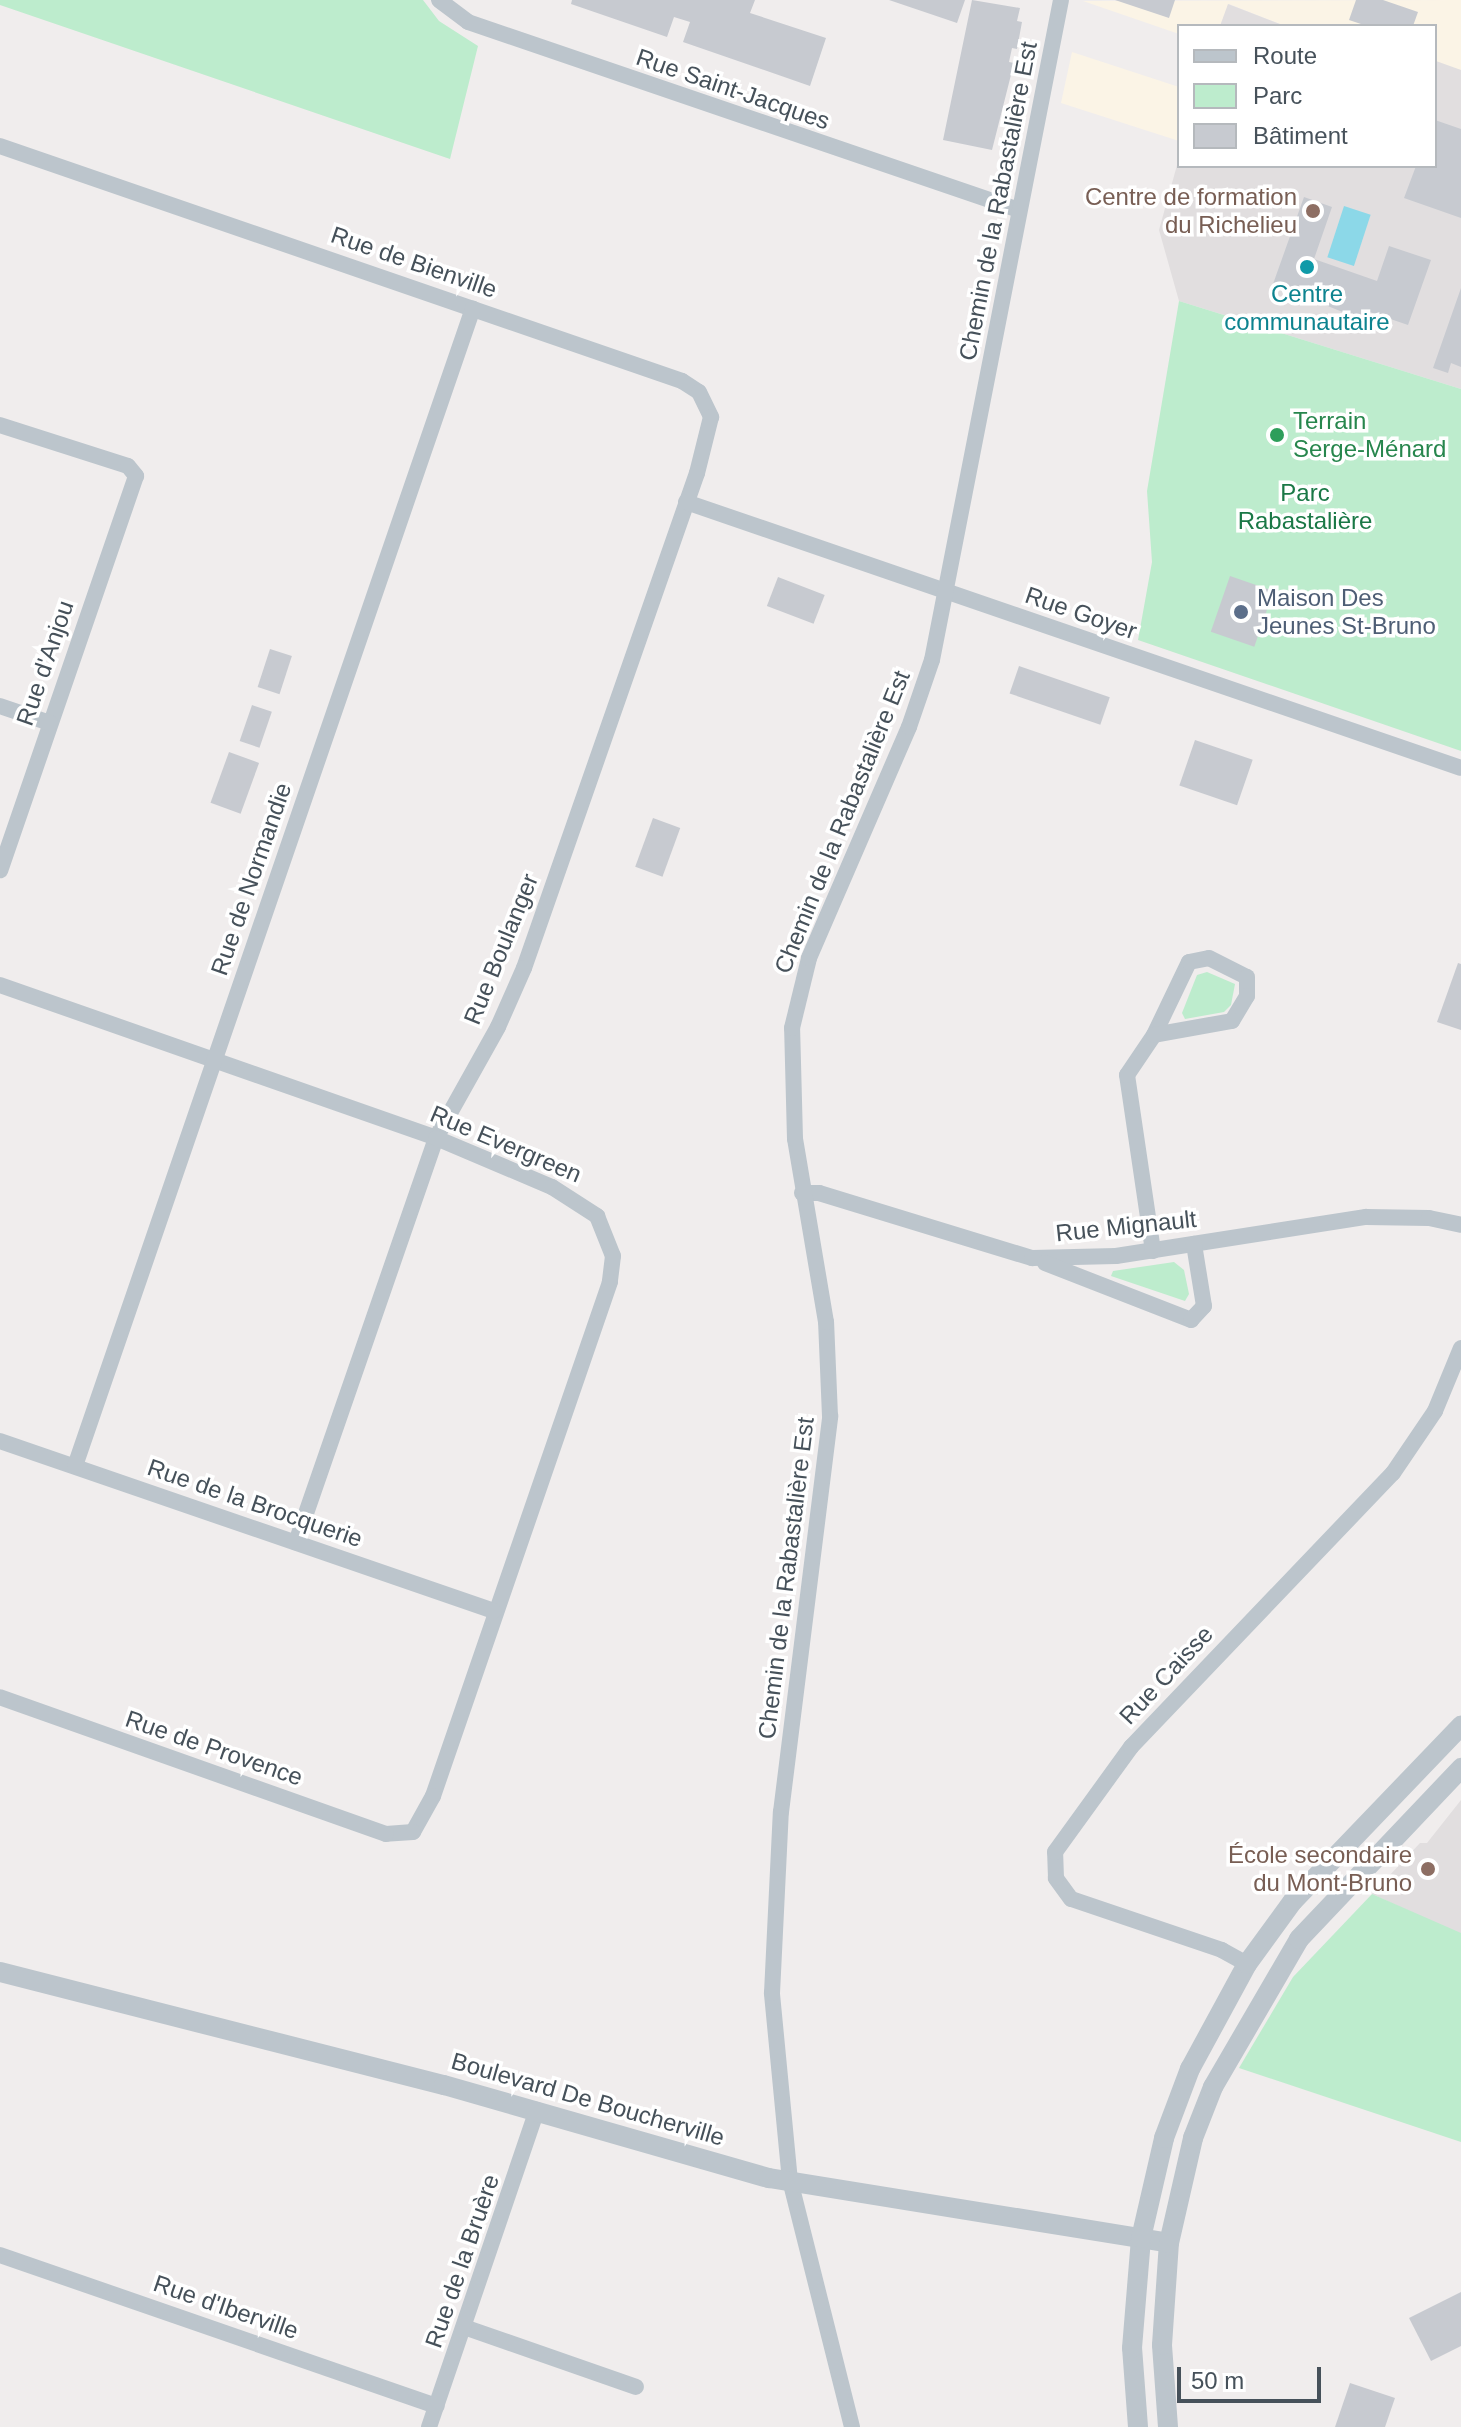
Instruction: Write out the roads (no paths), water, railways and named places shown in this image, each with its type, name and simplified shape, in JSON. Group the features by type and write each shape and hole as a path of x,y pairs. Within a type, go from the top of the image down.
{"street":[{"name":"Rue Saint-Jacques","path":"439,0 468,22 1019,210"},
{"name":"Chemin de la Rabastalière Est","path":"852,2427 790,2181 774,2029 773,1905 824,1492 831,1398 826,1322 802,1193 791,1075 798,996 821,928 918,704 946,592 1061,0"},
{"name":"Rue de Bienville","path":"0,146 682,381 699,392 709,410 711,430 686,502"},
{"name":"Rue de Normandie","path":"75,1466 473,308"},
{"name":"Rue d'Anjou","path":"0,425 135,473 0,870"},
{"name":"Rue Goyer","path":"686,502 1461,768"},
{"name":"Rue Boulanger","path":"296,1542 436,1138 498,1027 524,968 686,502"},
{"path":"0,706 50,723"},
{"path":"1153,1251 1125,1087 1132,1062 1154,1035 1192,959 1209,958 1247,977 1247,996 1232,1021 1154,1035"},
{"name":"Rue Evergreen","path":"0,985 436,1138 584,1204 603,1223 613,1256 607,1289 433,1796 413,1832"},
{"name":"Rue Mignault","path":"802,1193 819,1193 1032,1258 1085,1259 1153,1251 1366,1217 1429,1218 1461,1225"},
{"path":"1032,1258 1191,1320 1204,1306 1194,1244"},
{"name":"Rue Caisse","path":"1247,1964 1222,1950 1071,1899 1056,1878 1055,1852 1131,1747 1399,1466 1435,1411 1461,1348"},
{"name":"Rue de la Brocquerie","path":"0,1441 494,1611"},
{"name":"Rue de Provence","path":"0,1697 386,1834 413,1832"},
{"path":"1138,2427 1132,2348 1141,2238 1175,2104 1247,1964 1319,1872 1461,1726"},
{"path":"1168,2427 1162,2345 1169,2243 1205,2105 1278,1969 1337,1894 1461,1768"},
{"name":"Boulevard De Boucherville","path":"0,1972 537,2110 790,2181 1169,2243"},
{"name":"Rue de la Bruère","path":"429,2427 537,2110"},
{"name":"Rue d'Iberville","path":"0,2255 437,2406"},
{"path":"464,2327 636,2387"}],"water":[{"path":"1344,206 1371,215 1354,266 1327,257"}],"place":[{"name":"Centre de formation du Richelieu","path":"1313,211"},
{"name":"Centre communautaire","path":"1307,267"},
{"name":"Terrain Serge-Ménard","path":"1277,435"},
{"name":"Maison Des Jeunes St-Bruno","path":"1241,612"},
{"name":"École secondaire du Mont-Bruno","path":"1428,1869"}],"park label":[{"name":"Parc Rabastalière","path":"1305,507"}]}
